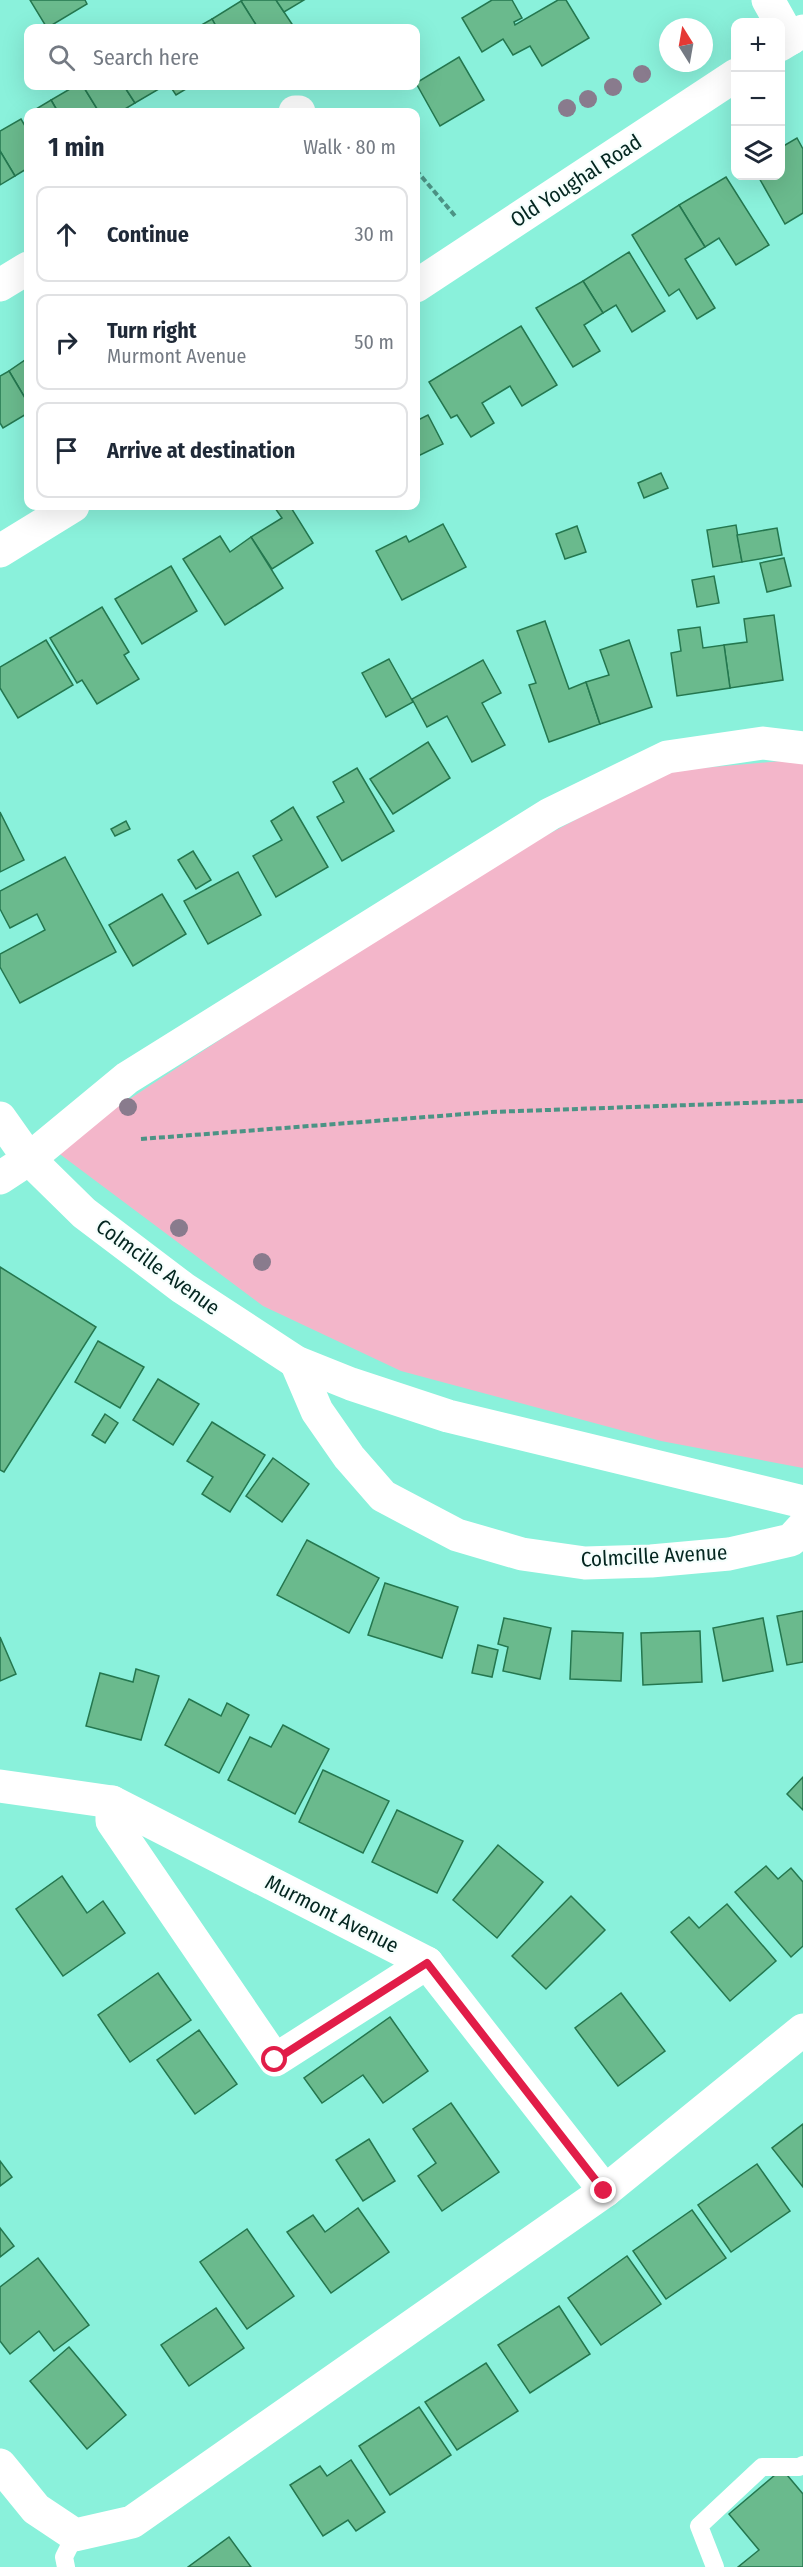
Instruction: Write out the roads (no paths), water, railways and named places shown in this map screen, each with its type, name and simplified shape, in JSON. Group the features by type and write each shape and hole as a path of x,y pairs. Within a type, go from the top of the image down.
{"street":[{"path":"768,0 791,38"},
{"name":"Old Youghal Road","path":"420,283 731,78"},
{"path":"0,285 24,270"},
{"path":"0,551 67,510"},
{"path":"0,1178 29,1159 127,1078 550,814 667,757 763,743 803,748"},
{"name":"Colmcille Avenue","path":"0,1118 29,1159 93,1220 183,1288 297,1362 351,1384 448,1416 803,1502"},
{"name":"Colmcille Avenue","path":"297,1362 317,1411 349,1457 383,1496 457,1535 522,1554 585,1563 651,1561 729,1554 791,1540 803,1527"},
{"name":"Murmont Avenue","path":"0,1786 112,1802 427,1963 604,2191"},
{"path":"112,1802 112,1821 275,2060 427,1963"},
{"path":"0,2464 36,2509 75,2535 132,2522 604,2191 803,2030"}],"lane":[{"path":"715,2567 699,2526 762,2466 799,2467 803,2465"},
{"path":"66,2567 64,2557 75,2535"}]}
